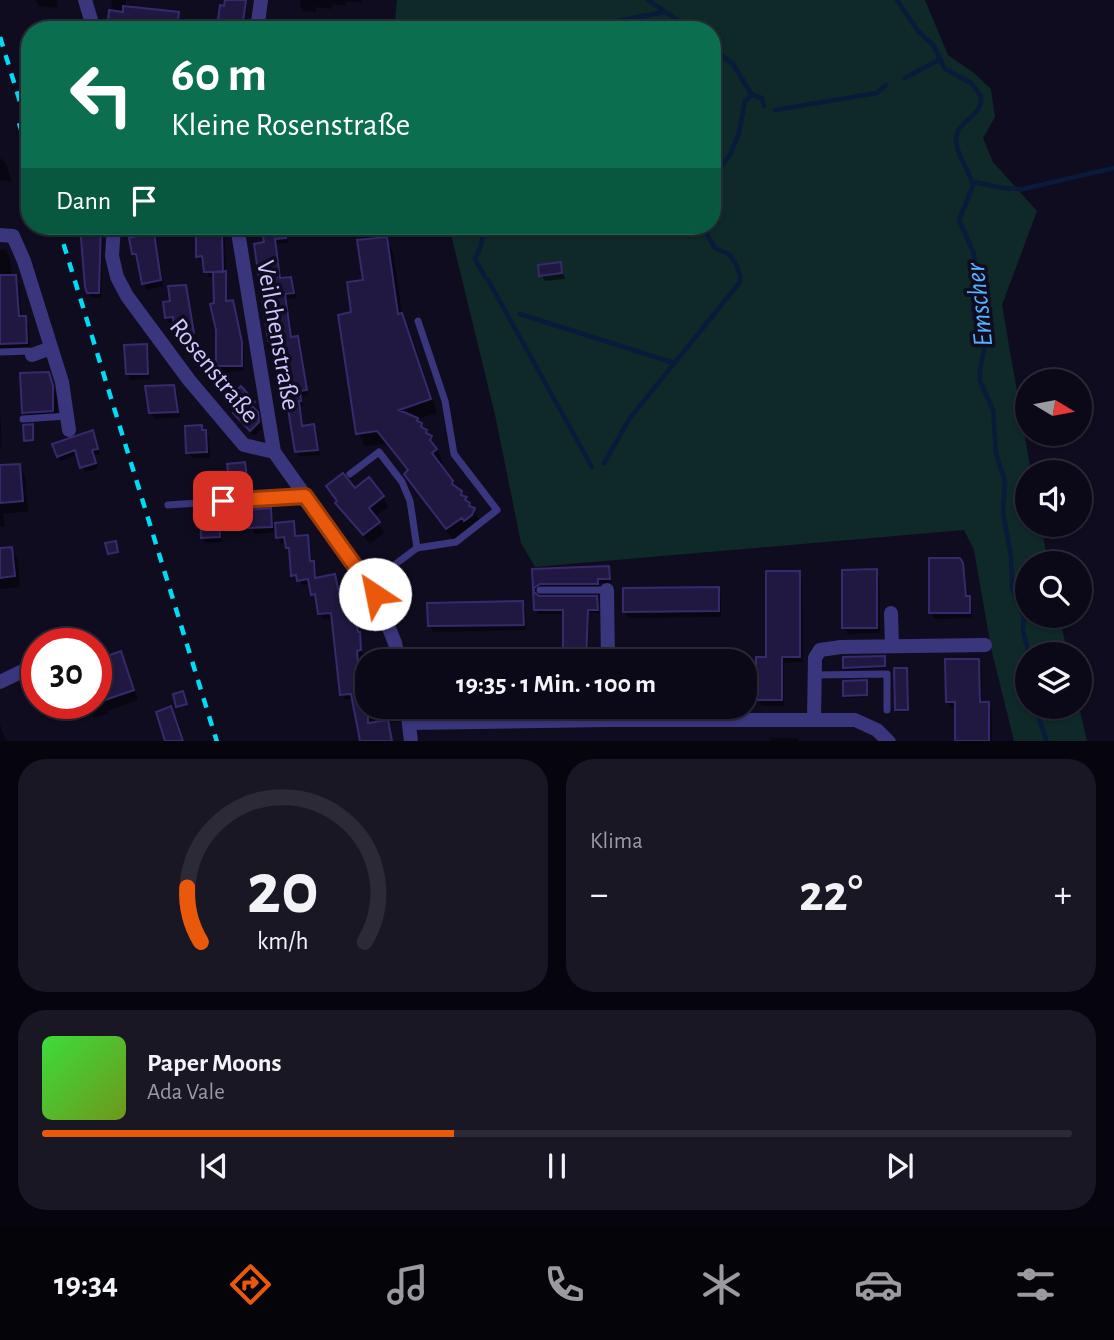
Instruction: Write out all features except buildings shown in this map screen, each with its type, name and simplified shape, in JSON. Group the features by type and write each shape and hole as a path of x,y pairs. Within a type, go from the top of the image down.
{"street":[{"path":"85,0 91,21"},
{"path":"258,21 261,0"},
{"path":"0,235 13,236 24,261 62,382 68,423"},
{"name":"Rosenstraße","path":"114,235 113,256 117,277 127,296 189,380 244,445 274,452 369,584 395,649"},
{"name":"Veilchenstraße","path":"238,235 274,452"},
{"path":"32,355 51,348"},
{"path":"607,590 608,649"},
{"path":"891,612 892,646"},
{"path":"814,719 815,658 820,650 834,647 985,645"},
{"path":"0,682 21,672"},
{"path":"757,717 855,720 877,730 889,741"},
{"path":"408,719 411,741"},
{"path":"409,723 489,719"}],"lane":[{"path":"369,584 417,548 456,542 497,510 454,454 445,401 418,321"},
{"path":"0,352 29,351 32,355"},
{"path":"23,419 68,423"},
{"path":"350,474 380,452 402,482 410,501 417,548"},
{"path":"168,505 305,496"},
{"path":"540,590 607,590"},
{"path":"814,675 887,674 887,710"}],"green space":[{"path":"397,0 925,0 948,55 991,89 995,117 983,138 993,162 1037,211 1002,305 1015,380 1015,446 1026,446 1029,460 1015,460 1015,537 1043,537 1046,551 1015,551 1015,628 1062,628 1065,642 1015,642 1015,719 1082,719 1087,741 1014,741 991,648 974,550 964,530 535,567 521,543 495,415 451,235 721,235 721,21 395,21"}],"waterway":[{"path":"648,0 679,21"},
{"name":"Emscher","path":"897,0 918,31 934,46 945,69 971,83 981,96 979,108 957,132 956,144 973,186 959,220 974,254 973,309 986,340 980,381 993,410 996,453 1005,482 1003,513 1011,556 1012,588 1024,617 1026,642"},
{"path":"617,21 664,12"},
{"path":"721,55 733,64 752,95"},
{"path":"905,78 940,59"},
{"path":"775,110 877,93 886,85"},
{"path":"721,166 730,155 739,133 745,101 752,95 762,98 764,106"},
{"path":"973,182 1023,189 1114,168"},
{"path":"483,235 475,259 485,277"},
{"path":"604,463 630,418 740,282 735,262 729,254 715,248 707,235"},
{"path":"488,280 592,467"},
{"path":"520,314 674,363"},
{"name":"Emscher","path":"1039,719 1047,741"}],"railway":[{"path":"0,37 21,105"},
{"path":"19,123 21,130"},
{"path":"61,235 217,741"}],"route":[{"path":"223,501 305,496 375,594"}]}
